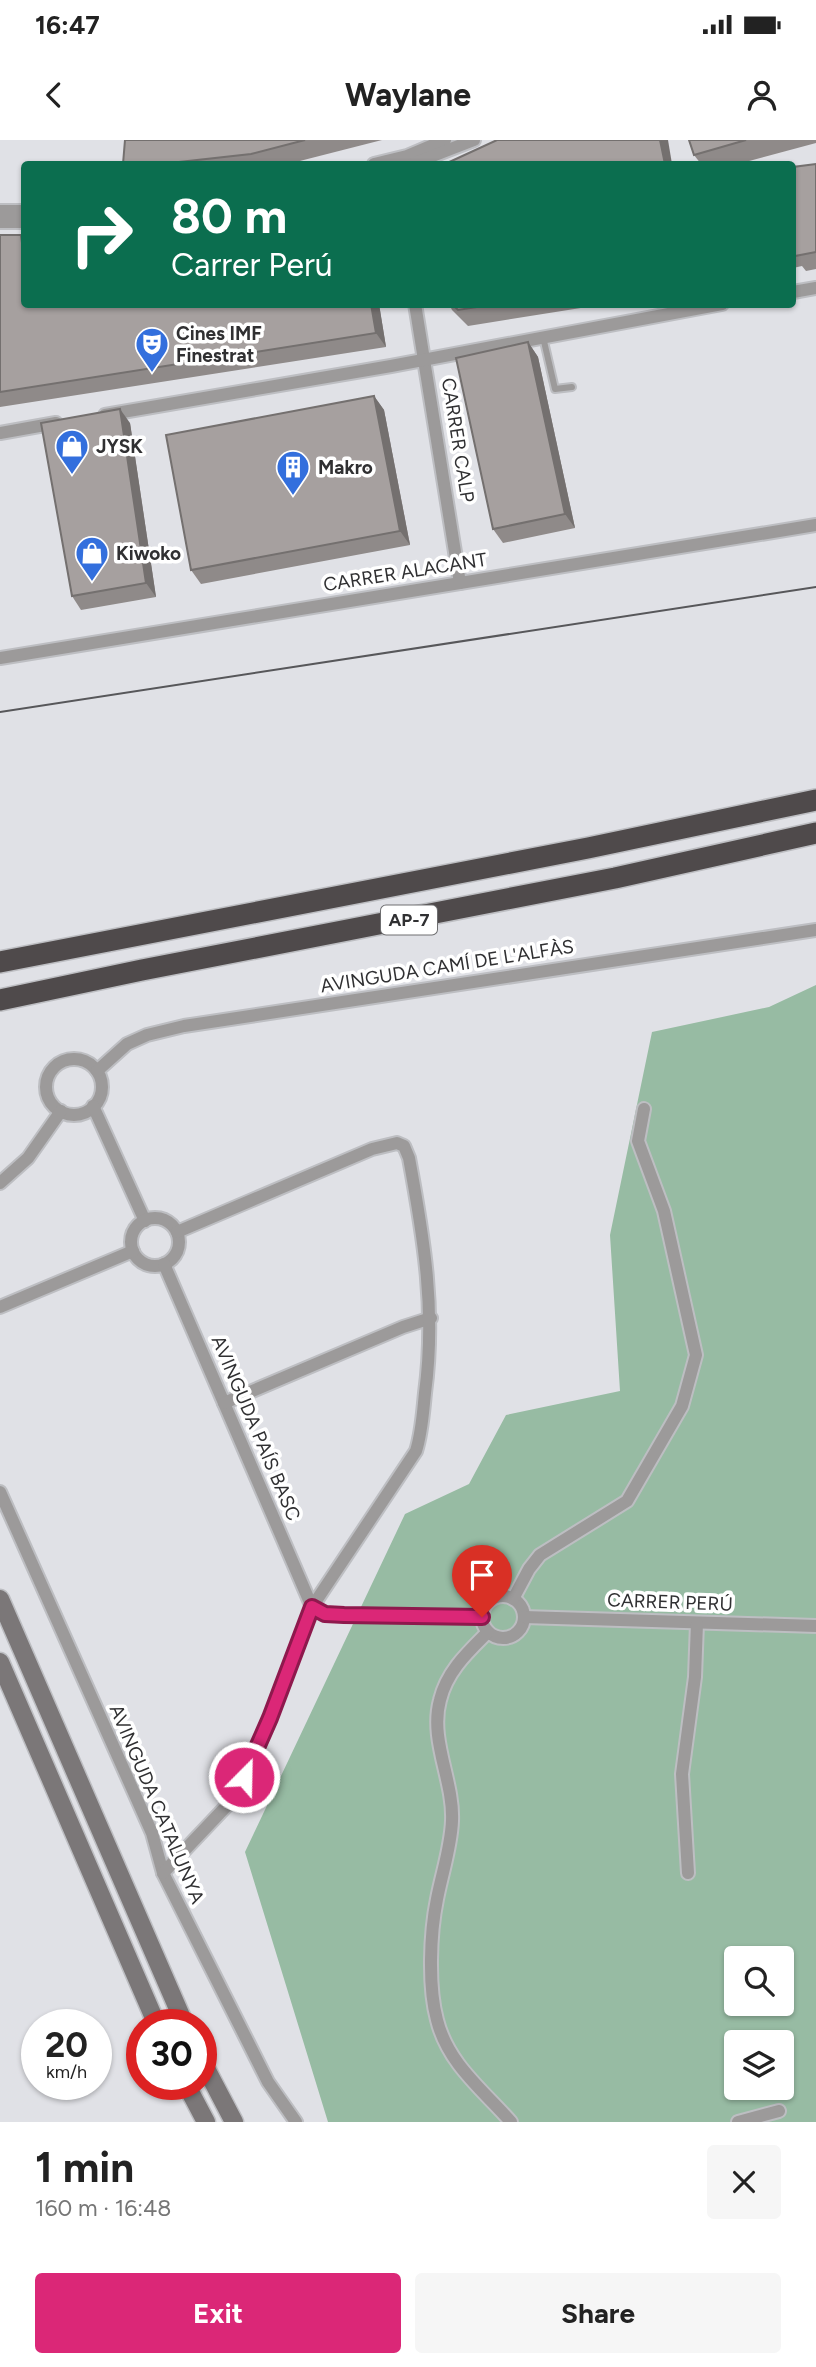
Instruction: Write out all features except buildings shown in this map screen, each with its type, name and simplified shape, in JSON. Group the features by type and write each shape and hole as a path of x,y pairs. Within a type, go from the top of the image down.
{"highway":[{"name":"AP-7","path":"0,962 588,848 816,800"},
{"name":"AP-7","path":"0,1000 615,878 816,833"}],"main road":[{"path":"0,1600 178,2009"},
{"path":"0,1662 150,2009"},
{"path":"217,2090 234,2122"},
{"path":"194,2100 206,2122"}],"street":[{"path":"410,161 445,140"},
{"path":"411,161 474,140"},
{"path":"0,211 21,211"},
{"path":"0,222 21,222"},
{"path":"796,291 816,288"},
{"name":"CARRER CALP","path":"416,308 460,583"},
{"path":"96,416 700,308"},
{"path":"0,433 65,422"},
{"name":"CARRER ALACANT","path":"0,658 816,525"},
{"name":"AVINGUDA CAMÍ DE L'ALFÀS","path":"97,1071 127,1044 147,1035 184,1026 816,930"},
{"path":"74,1059 83,1060 97,1071 102,1089 93,1106 79,1114 61,1111 54,1106 46,1089 50,1072 64,1060 74,1059"},
{"path":"93,1106 145,1220"},
{"path":"513,1599 540,1555 627,1501 682,1406 696,1354 664,1212 638,1142 644,1109"},
{"path":"0,1183 28,1158 61,1111"},
{"path":"163,1873 236,1796 270,1718 312,1607 416,1451 426,1384 430,1318 425,1244 409,1158 404,1146 397,1143 387,1144 177,1233"},
{"path":"152,1218 167,1222 177,1233 178,1249 175,1256 164,1264 147,1264 140,1261 133,1251 133,1232 145,1220 152,1218"},
{"path":"0,1307 133,1251"},
{"name":"AVINGUDA PAÍS BASC","path":"164,1264 312,1607"},
{"path":"224,1403 430,1318"},
{"name":"AVINGUDA CATALUNYA","path":"0,1492 152,1833 163,1873 268,2082 296,2122"},
{"path":"503,1596 513,1599 521,1606 524,1617 522,1626 512,1636 499,1638 488,1632 484,1626 482,1617 485,1606 503,1596"},
{"path":"312,1607 325,1614 482,1617"},
{"name":"CARRER PERÚ","path":"524,1617 816,1626"},
{"path":"688,1873 682,1774 695,1677 697,1623"},
{"path":"488,1632 454,1667 439,1702 439,1739 448,1781 452,1823 436,1903 433,1983 437,2022 452,2054 464,2072 511,2122"},
{"path":"738,2122 779,2111"}],"lane":[{"path":"543,336 555,390 572,387"}],"green space":[{"path":"816,985 816,2122 328,2122 245,1852 405,1514 469,1484 506,1415 620,1391 610,1235 652,1032 769,1007"}],"tram line":[{"path":"0,712 816,587"}],"place":[{"name":"Cines IMF Finestrat","path":"152,374"},
{"name":"JYSK","path":"72,476"},
{"name":"Makro","path":"293,497"},
{"name":"Kiwoko","path":"92,583"}],"route":[{"path":"244,1777 270,1718 312,1607 325,1614 482,1617"}]}
